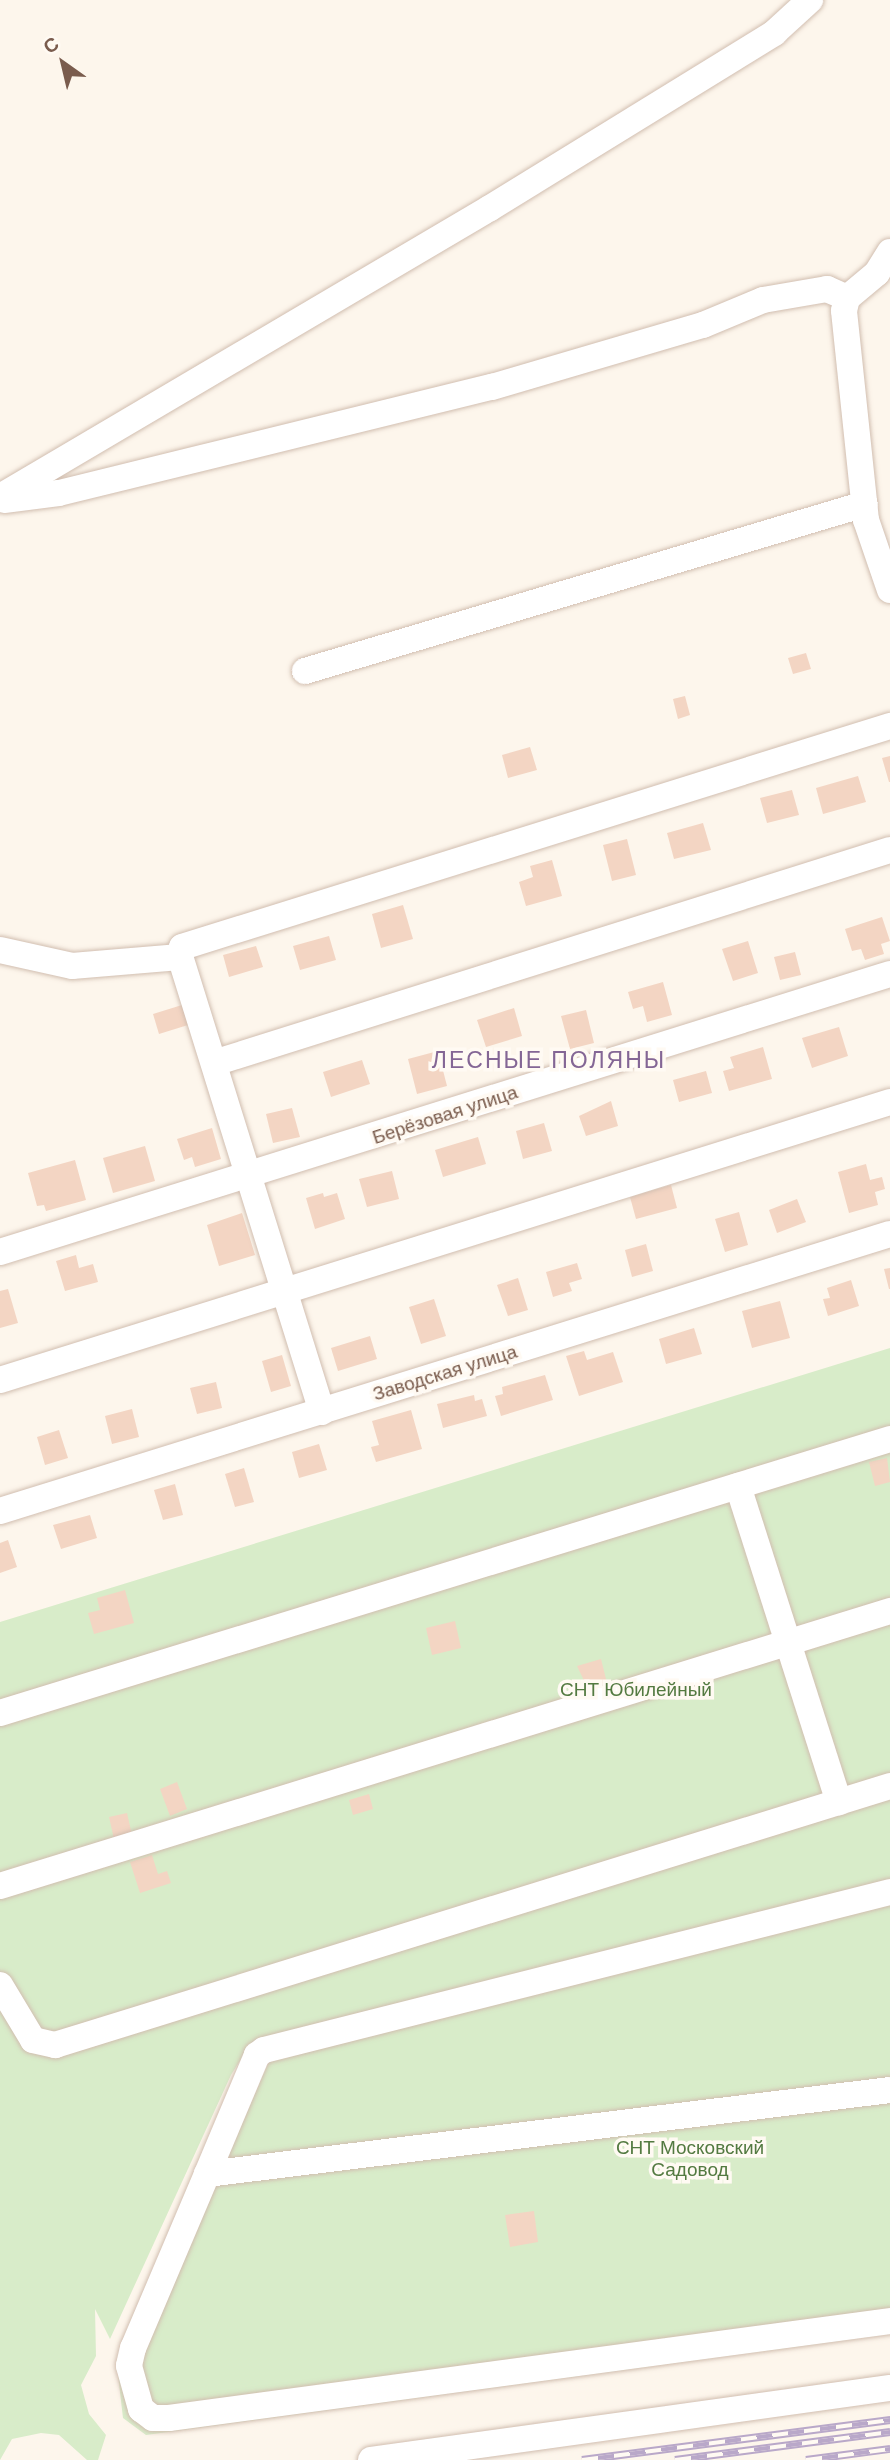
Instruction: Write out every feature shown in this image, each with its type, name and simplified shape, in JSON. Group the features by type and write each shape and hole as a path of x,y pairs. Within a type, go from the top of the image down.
{"street":[{"path":"0,499 502,201 774,33 810,0"},
{"path":"890,252 877,273 847,299 844,310 864,504 890,590"},
{"path":"0,499 60,493 492,387 702,325 763,300 827,289 847,299"},
{"path":"304,671 864,504"},
{"path":"322,1412 180,957 182,947 890,726"},
{"path":"214,1063 890,850"},
{"path":"0,950 72,965 180,957"},
{"name":"Берёзовая улица","path":"0,1252 249,1177 890,974"},
{"path":"0,1380 890,1102"},
{"name":"Заводская улица","path":"0,1511 890,1234"},
{"path":"0,1713 890,1439"},
{"path":"738,1486 839,1801"},
{"path":"0,1886 890,1611"},
{"path":"0,1984 33,2040 55,2045 890,1786"},
{"path":"890,1892 264,2050 257,2055 133,2348 130,2366 137,2401 153,2418 890,2321"},
{"path":"207,2174 890,2090"},
{"path":"371,2460 890,2388"}],"green space":[{"name":"СНТ Юбилейный","path":"890,1348 890,1884 246,2051 231,2075 110,2339 95,2309 96,2356 81,2385 89,2414 106,2435 98,2460 87,2460 59,2435 41,2433 12,2439 0,2460 0,1622"},
{"name":"СНТ Московский Садовод","path":"890,1905 890,2334 146,2435 123,2418 118,2375 149,2337 271,2057"}],"building":[{"path":"806,653 811,669 793,674 788,658"},
{"path":"685,696 690,715 678,719 673,699"},
{"path":"530,747 537,770 508,778 502,755"},
{"path":"890,756 890,782 889,782 882,758"},
{"path":"858,776 866,802 823,814 816,788"},
{"path":"792,790 799,815 767,823 760,798"},
{"path":"703,823 711,850 674,859 667,833"},
{"path":"627,839 636,875 612,881 603,845"},
{"path":"552,860 562,896 526,906 519,882 533,877 530,866"},
{"path":"403,905 413,939 381,948 372,914"},
{"path":"882,917 890,941 881,944 884,954 865,960 861,949 852,951 845,929"},
{"path":"329,936 336,960 300,970 293,946"},
{"path":"748,941 758,973 733,981 722,949"},
{"path":"256,946 263,967 229,977 223,955"},
{"path":"795,952 801,975 780,980 774,957"},
{"path":"663,982 672,1015 647,1022 643,1006 633,1009 628,992"},
{"path":"182,1005 188,1025 159,1034 153,1014"},
{"path":"514,1008 522,1036 486,1047 477,1020"},
{"path":"586,1010 594,1043 570,1049 561,1016"},
{"path":"839,1027 848,1056 812,1068 802,1038"},
{"path":"763,1047 772,1079 729,1091 723,1071 734,1068 730,1057"},
{"path":"438,1051 447,1086 417,1094 408,1059"},
{"path":"362,1060 370,1084 331,1097 323,1072"},
{"path":"706,1071 712,1093 679,1102 673,1080"},
{"path":"611,1101 618,1126 586,1136 579,1116"},
{"path":"292,1108 300,1137 273,1143 266,1114"},
{"path":"544,1123 552,1151 523,1159 516,1131"},
{"path":"212,1128 221,1159 195,1167 192,1157 184,1160 177,1139"},
{"path":"478,1137 486,1164 443,1177 435,1150"},
{"path":"145,1146 155,1181 113,1193 103,1158"},
{"path":"75,1160 86,1200 46,1211 44,1205 37,1206 28,1173"},
{"path":"866,1164 870,1180 882,1177 885,1189 875,1192 878,1205 849,1213 838,1172"},
{"path":"392,1171 399,1199 367,1207 359,1179"},
{"path":"671,1185 677,1208 636,1219 630,1197"},
{"path":"323,1193 324,1197 337,1193 345,1219 315,1229 306,1198"},
{"path":"797,1199 806,1222 777,1233 769,1210"},
{"path":"739,1212 748,1245 725,1252 715,1219"},
{"path":"242,1213 255,1255 219,1266 207,1225"},
{"path":"646,1244 653,1271 632,1277 625,1250"},
{"path":"76,1255 79,1268 93,1264 98,1282 65,1291 56,1261"},
{"path":"577,1263 582,1279 569,1283 572,1291 553,1297 546,1272"},
{"path":"890,1268 890,1289 889,1289 884,1269"},
{"path":"518,1278 528,1310 508,1316 497,1285"},
{"path":"851,1280 859,1306 828,1316 823,1299 830,1298 827,1288"},
{"path":"8,1289 18,1323 0,1328 0,1291"},
{"path":"434,1299 446,1336 421,1344 409,1307"},
{"path":"780,1301 790,1338 752,1348 742,1311"},
{"path":"694,1328 702,1354 666,1364 659,1339"},
{"path":"370,1336 377,1359 338,1371 331,1348"},
{"path":"584,1351 587,1360 613,1352 623,1382 579,1396 566,1356"},
{"path":"282,1355 291,1386 271,1392 262,1361"},
{"path":"545,1375 553,1400 501,1416 495,1396 503,1394 502,1387"},
{"path":"216,1382 222,1408 197,1414 190,1388"},
{"path":"474,1395 475,1401 482,1399 487,1416 443,1428 437,1404"},
{"path":"132,1409 139,1437 112,1444 105,1416"},
{"path":"411,1410 422,1449 376,1462 371,1447 379,1445 372,1421"},
{"path":"59,1430 68,1458 45,1465 37,1437"},
{"path":"319,1444 327,1470 299,1478 292,1452"},
{"path":"887,1458 890,1482 875,1486 869,1462"},
{"path":"244,1468 254,1502 235,1507 225,1474"},
{"path":"175,1484 183,1515 163,1520 154,1490"},
{"path":"90,1515 97,1538 61,1549 53,1525"},
{"path":"8,1540 17,1567 0,1573 0,1543"},
{"path":"125,1590 134,1623 94,1634 88,1613 100,1610 97,1598"},
{"path":"455,1621 461,1648 432,1655 426,1628"},
{"path":"601,1659 607,1683 588,1689 577,1666"},
{"path":"177,1782 187,1809 170,1816 160,1789"},
{"path":"369,1794 373,1809 353,1815 349,1800"},
{"path":"127,1813 132,1835 114,1839 109,1817"},
{"path":"152,1855 158,1874 167,1871 171,1883 140,1893 130,1862"},
{"path":"534,2211 538,2242 510,2247 505,2215"}],"railway":[{"path":"582,2460 890,2420"},
{"path":"675,2460 890,2432"},
{"path":"806,2460 890,2449"}],"district":[{"name":"ЛЕСНЫЕ ПОЛЯНЫ","path":"549,1060"}]}
